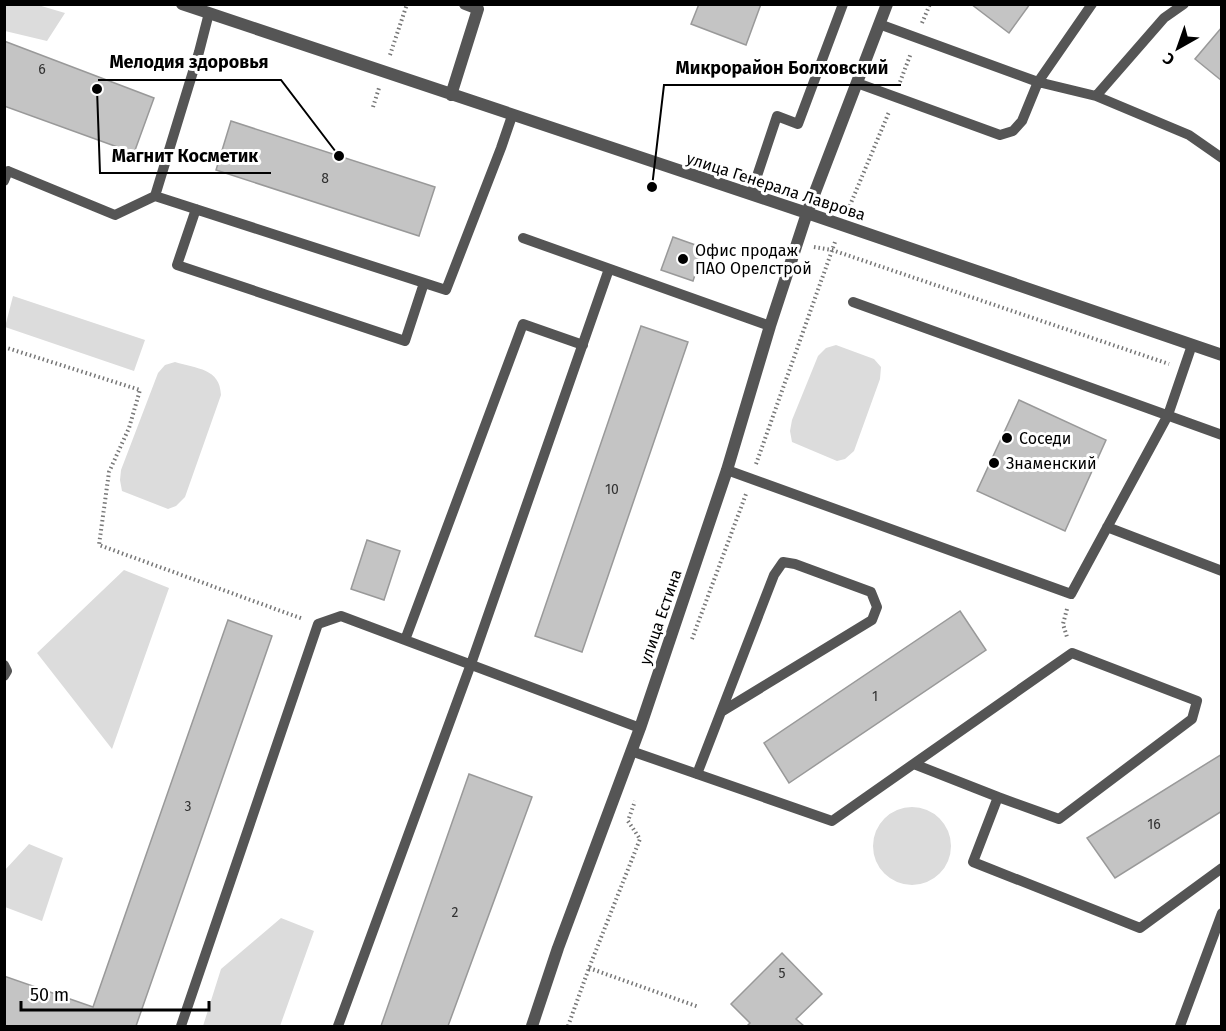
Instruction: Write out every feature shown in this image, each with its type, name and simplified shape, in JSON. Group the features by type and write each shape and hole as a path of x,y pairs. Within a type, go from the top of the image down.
{"street":[{"name":"улица Генерала Лаврова","path":"182,4 751,194 1221,355"},
{"path":"451,95 478,9 465,4"},
{"name":"улица Естина","path":"532,1026 558,948 640,728 727,470 807,213 886,4"}],"lane":[{"path":"751,194 777,116 798,124 843,4"},
{"path":"857,83 1000,135 1013,131 1022,122 1038,82 1092,4"},
{"path":"1096,96 1164,18 1184,4"},
{"path":"155,196 209,13"},
{"path":"879,24 1038,82 1096,96 1189,135 1221,158"},
{"path":"4,181 8,171 115,215 155,196 446,290 512,116"},
{"path":"196,209 177,266 405,341 424,283"},
{"path":"523,238 770,326"},
{"path":"338,1026 471,664 609,269"},
{"path":"853,302 1221,435"},
{"path":"405,640 523,324 583,345"},
{"path":"727,470 1071,594 1168,415 1192,345"},
{"path":"1107,527 1221,571"},
{"path":"697,774 721,712 774,576 783,562 795,564 871,592 877,607 872,620 721,712"},
{"path":"181,1026 318,624 341,616 640,728"},
{"path":"632,751 832,822 1072,652 1197,701 1192,719 1059,819 914,764"},
{"path":"4,665 7,671 4,676"},
{"path":"998,797 973,862 1140,928 1221,868"},
{"path":"1180,1026 1221,913"}],"path":[{"path":"691,643 832,250 895,97 930,4"},
{"path":"798,243 832,250 1184,370"},
{"path":"4,347 140,390 129,428 109,472 99,545 318,624"},
{"path":"1071,594 1063,624 1072,652"},
{"path":"568,1026 640,838 628,821 635,800"},
{"path":"589,968 699,1007"}],"shaded area":[{"path":"5,4 38,5 65,13 47,41 5,31"},
{"path":"13,296 145,340 134,371 5,327"},
{"path":"836,345 874,359 881,367 880,379 854,451 845,459 837,461 792,442 790,431 792,420 818,356 826,348"},
{"path":"175,362 199,368 212,375 220,386 221,395 185,497 176,506 168,509 122,491 120,480 121,470 158,373 165,365"},
{"path":"124,570 169,588 112,749 37,653"},
{"path":"912,807 927,810 944,824 951,846 948,861 934,878 912,885 897,882 880,868 873,846 876,831 890,814"},
{"path":"29,844 63,858 42,921 5,907 5,870"},
{"path":"281,918 314,931 280,1026 203,1026 221,969"}],"building":[{"path":"699,4 761,4 746,45 691,24"},
{"path":"971,4 1030,4 1009,33"},
{"path":"1222,27 1222,81 1195,59"},
{"path":"4,41 154,98 134,153 4,106"},
{"path":"231,121 435,187 419,236 216,170"},
{"name":"Офис продаж ПАО Орелстрой","path":"673,237 704,248 693,281 661,270"},
{"path":"641,326 688,342 582,652 535,636"},
{"path":"1019,400 1106,440 1065,531 977,491"},
{"path":"367,540 400,551 384,600 351,589"},
{"path":"960,611 986,650 789,783 764,743"},
{"path":"228,620 272,636 136,1026 4,1026 4,976 93,1007"},
{"path":"1222,754 1222,811 1115,878 1087,838"},
{"path":"469,774 532,797 448,1026 381,1026"},
{"path":"782,953 822,994 796,1019 804,1026 747,1026 750,1023 731,1004"}],"place":[{"name":"Магнит Косметик","path":"97,89"},
{"name":"Мелодия здоровья","path":"339,156"},
{"name":"Микрорайон Болховский","path":"652,187"},
{"name":"Офис продаж ПАО Орелстрой","path":"683,259"},
{"name":"Соседи","path":"1007,438"},
{"name":"Знаменский","path":"994,463"}]}
